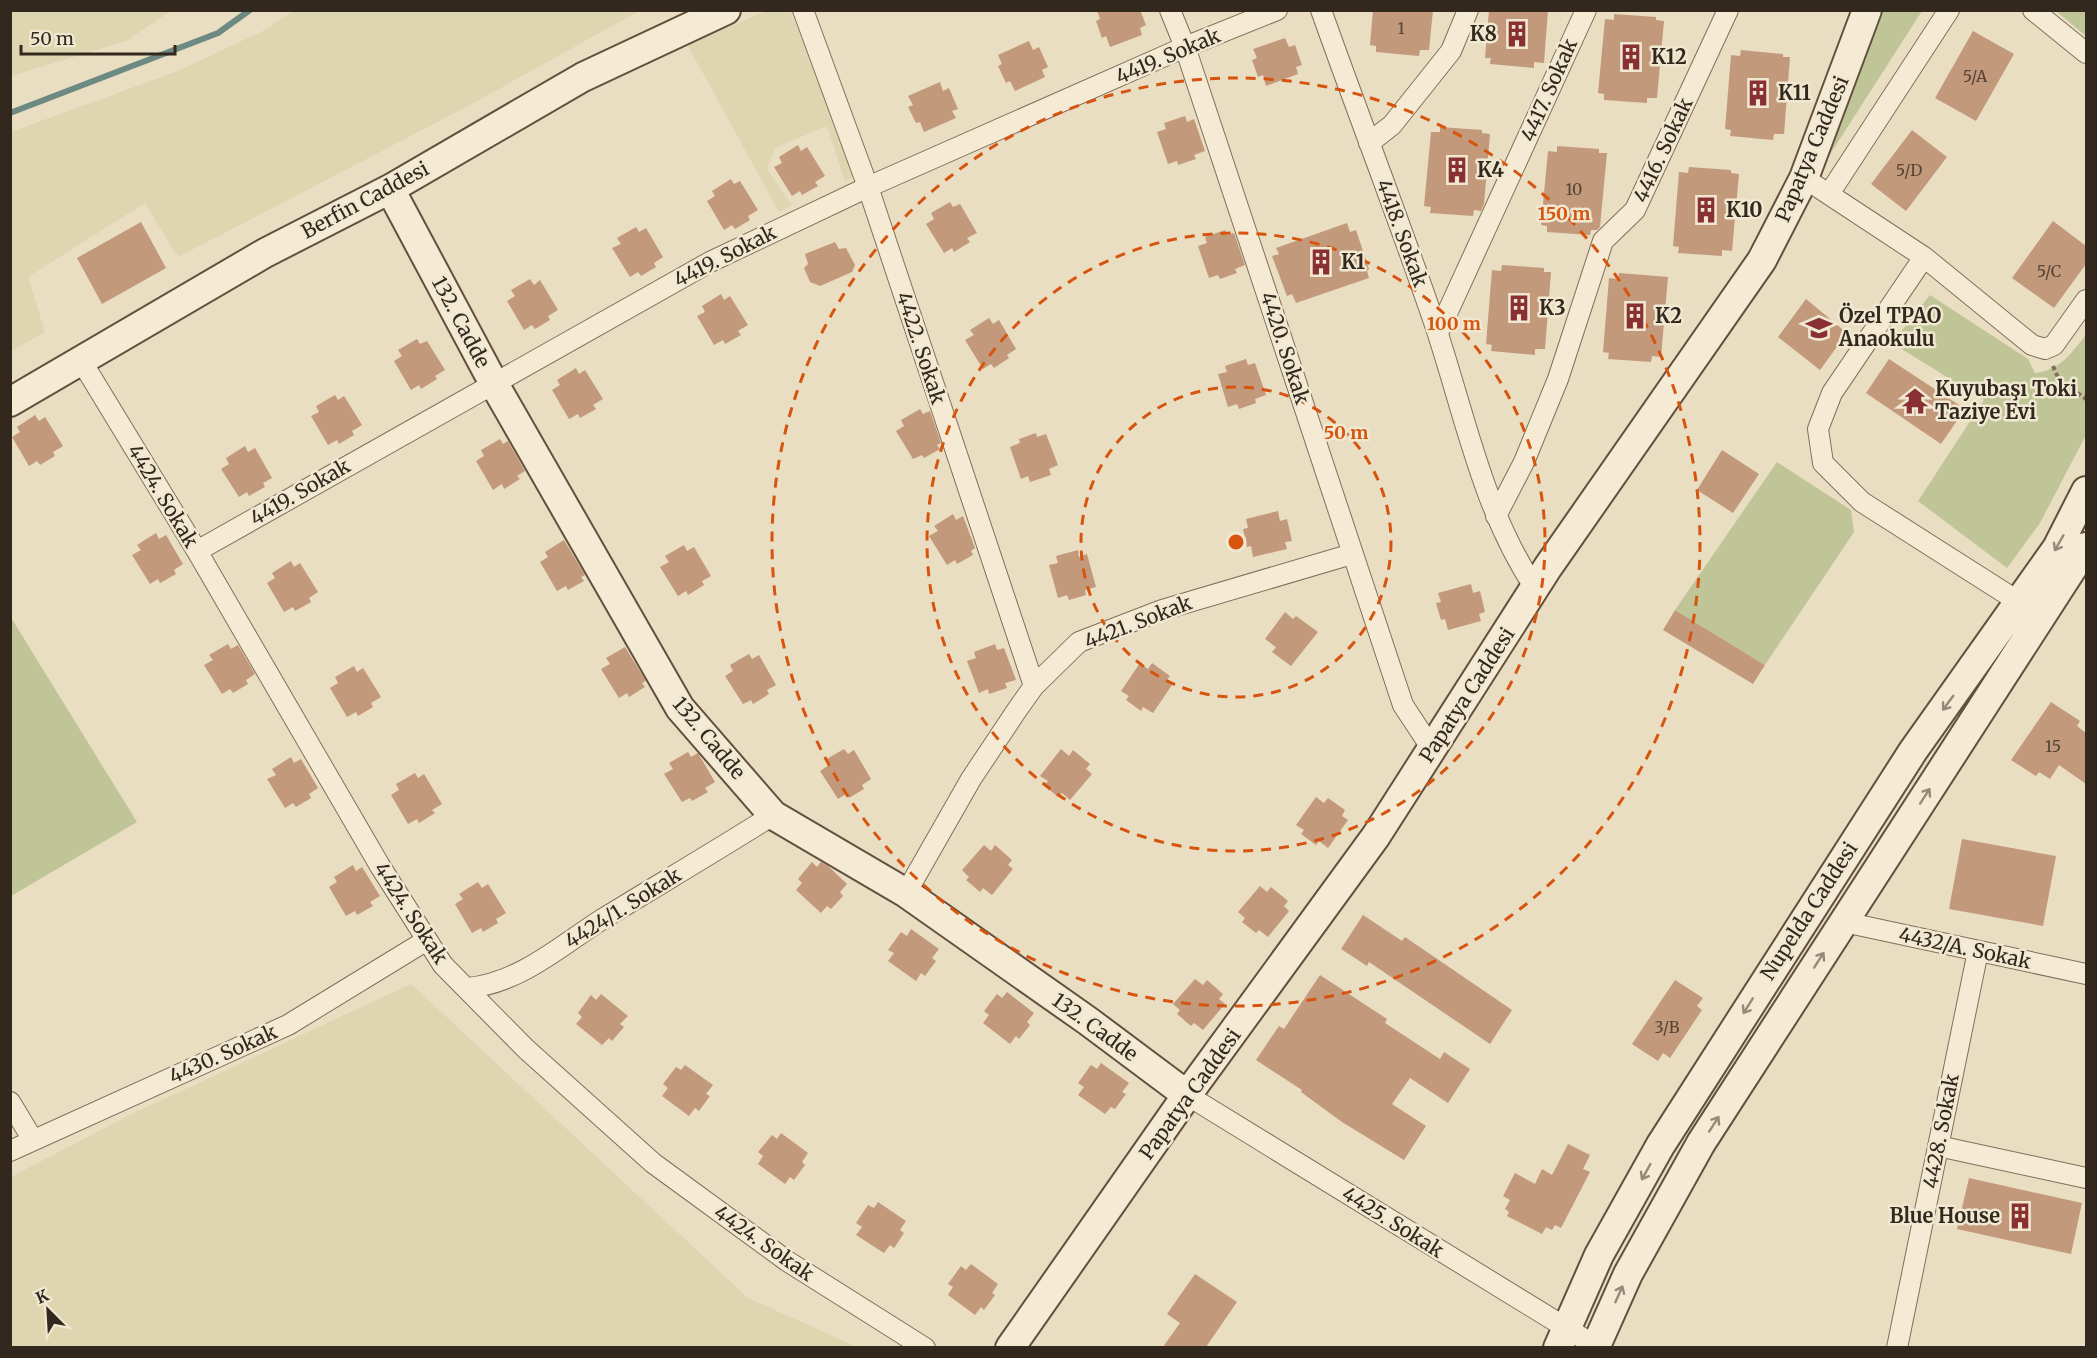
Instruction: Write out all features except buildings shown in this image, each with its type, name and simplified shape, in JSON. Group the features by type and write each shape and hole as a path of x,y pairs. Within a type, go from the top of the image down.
{"street":[{"name":"Berfin Caddesi","path":"10,402 265,253 390,189 583,77 726,10"},
{"name":"4422. Sokak","path":"803,10 868,187 1034,686"},
{"name":"4420. Sokak","path":"1170,10 1185,47 1403,705 1432,749"},
{"name":"4419. Sokak","path":"197,550 710,262 868,187 1185,47 1277,10"},
{"name":"4418. Sokak","path":"1321,10 1438,333 1496,516 1515,558 1535,588"},
{"path":"1369,143 1392,125 1451,51 1468,10"},
{"name":"4417. Sokak","path":"1438,333 1586,10"},
{"name":"4416. Sokak","path":"1496,516 1524,462 1558,379 1603,241 1635,210 1728,10"},
{"name":"Papatya Caddesi","path":"1010,1347 1187,1095 1376,836 1535,588 1762,260 1804,178 1867,10"},
{"path":"1829,194 1949,10"},
{"path":"2033,10 2086,53"},
{"path":"1804,178 1924,257 2032,345 2045,349 2054,345 2086,300"},
{"name":"132. Cadde","path":"390,189 494,382 680,708 773,815 906,893 1088,1021 1187,1095"},
{"path":"1924,257 1833,393 1818,429 1823,463 1862,502 2019,602"},
{"name":"4424. Sokak","path":"82,362 197,550 380,866 443,965 526,1049 652,1163 787,1261 925,1347"},
{"name":"Nupelda Caddesi","path":"1563,1338 1599,1255 1666,1136 1913,751 2057,548 2086,491"},
{"name":"Nupelda Caddesi","path":"1597,1347 1628,1274 1701,1143 2086,547"},
{"name":"4421. Sokak","path":"906,893 971,778 1034,686 1079,642 1162,610 1352,554"},
{"name":"4424/1. Sokak","path":"468,988 481,987 533,966 600,921 773,815"},
{"name":"4432/A. Sokak","path":"1844,922 2086,974"},
{"name":"4430. Sokak","path":"10,1151 288,1025 427,940"},
{"name":"4428. Sokak","path":"1897,1347 1978,951"},
{"name":"4425. Sokak","path":"1187,1095 1563,1338 1597,1347"},
{"path":"10,1102 33,1140"},
{"path":"1938,1146 2086,1178"}],"path":[{"path":"2045,349 2059,380 2086,399"}],"shaded area":[{"path":"11,10 171,11 126,41 11,76"},
{"path":"295,10 639,11 468,106 178,257 145,203 28,277 45,332 11,351 11,132 178,71 261,32"},
{"path":"767,11 790,11 856,175 845,181 827,126 775,148 767,169 792,205 779,212 687,44"},
{"path":"411,984 748,1298 857,1347 11,1347 11,1177 130,1115"}],"green space":[{"path":"1884,11 1922,11 1827,159 1823,157"},
{"path":"2056,11 2086,11 2086,36"},
{"path":"1930,295 2028,359 2035,373 2059,364 2086,335 2086,435 2040,523 2007,568 1918,501 1984,400 1892,343"},
{"path":"1777,462 1851,510 1854,532 1765,665 1675,610"},
{"path":"10,616 137,822 11,896 10,896"}],"waterway":[{"path":"10,113 218,33 250,10"}],"place":[{"name":"K8","path":"1517,34"},
{"name":"K12","path":"1631,57"},
{"name":"K11","path":"1758,93"},
{"name":"K4","path":"1457,170"},
{"name":"K10","path":"1706,210"},
{"name":"K1","path":"1321,262"},
{"name":"K3","path":"1519,308"},
{"name":"K2","path":"1635,316"},
{"name":"Özel TPAO Anaokulu","path":"1819,328"},
{"name":"Kuyubaşı Toki Taziye Evi","path":"1915,401"},
{"name":"Blue House","path":"2020,1216"}]}
